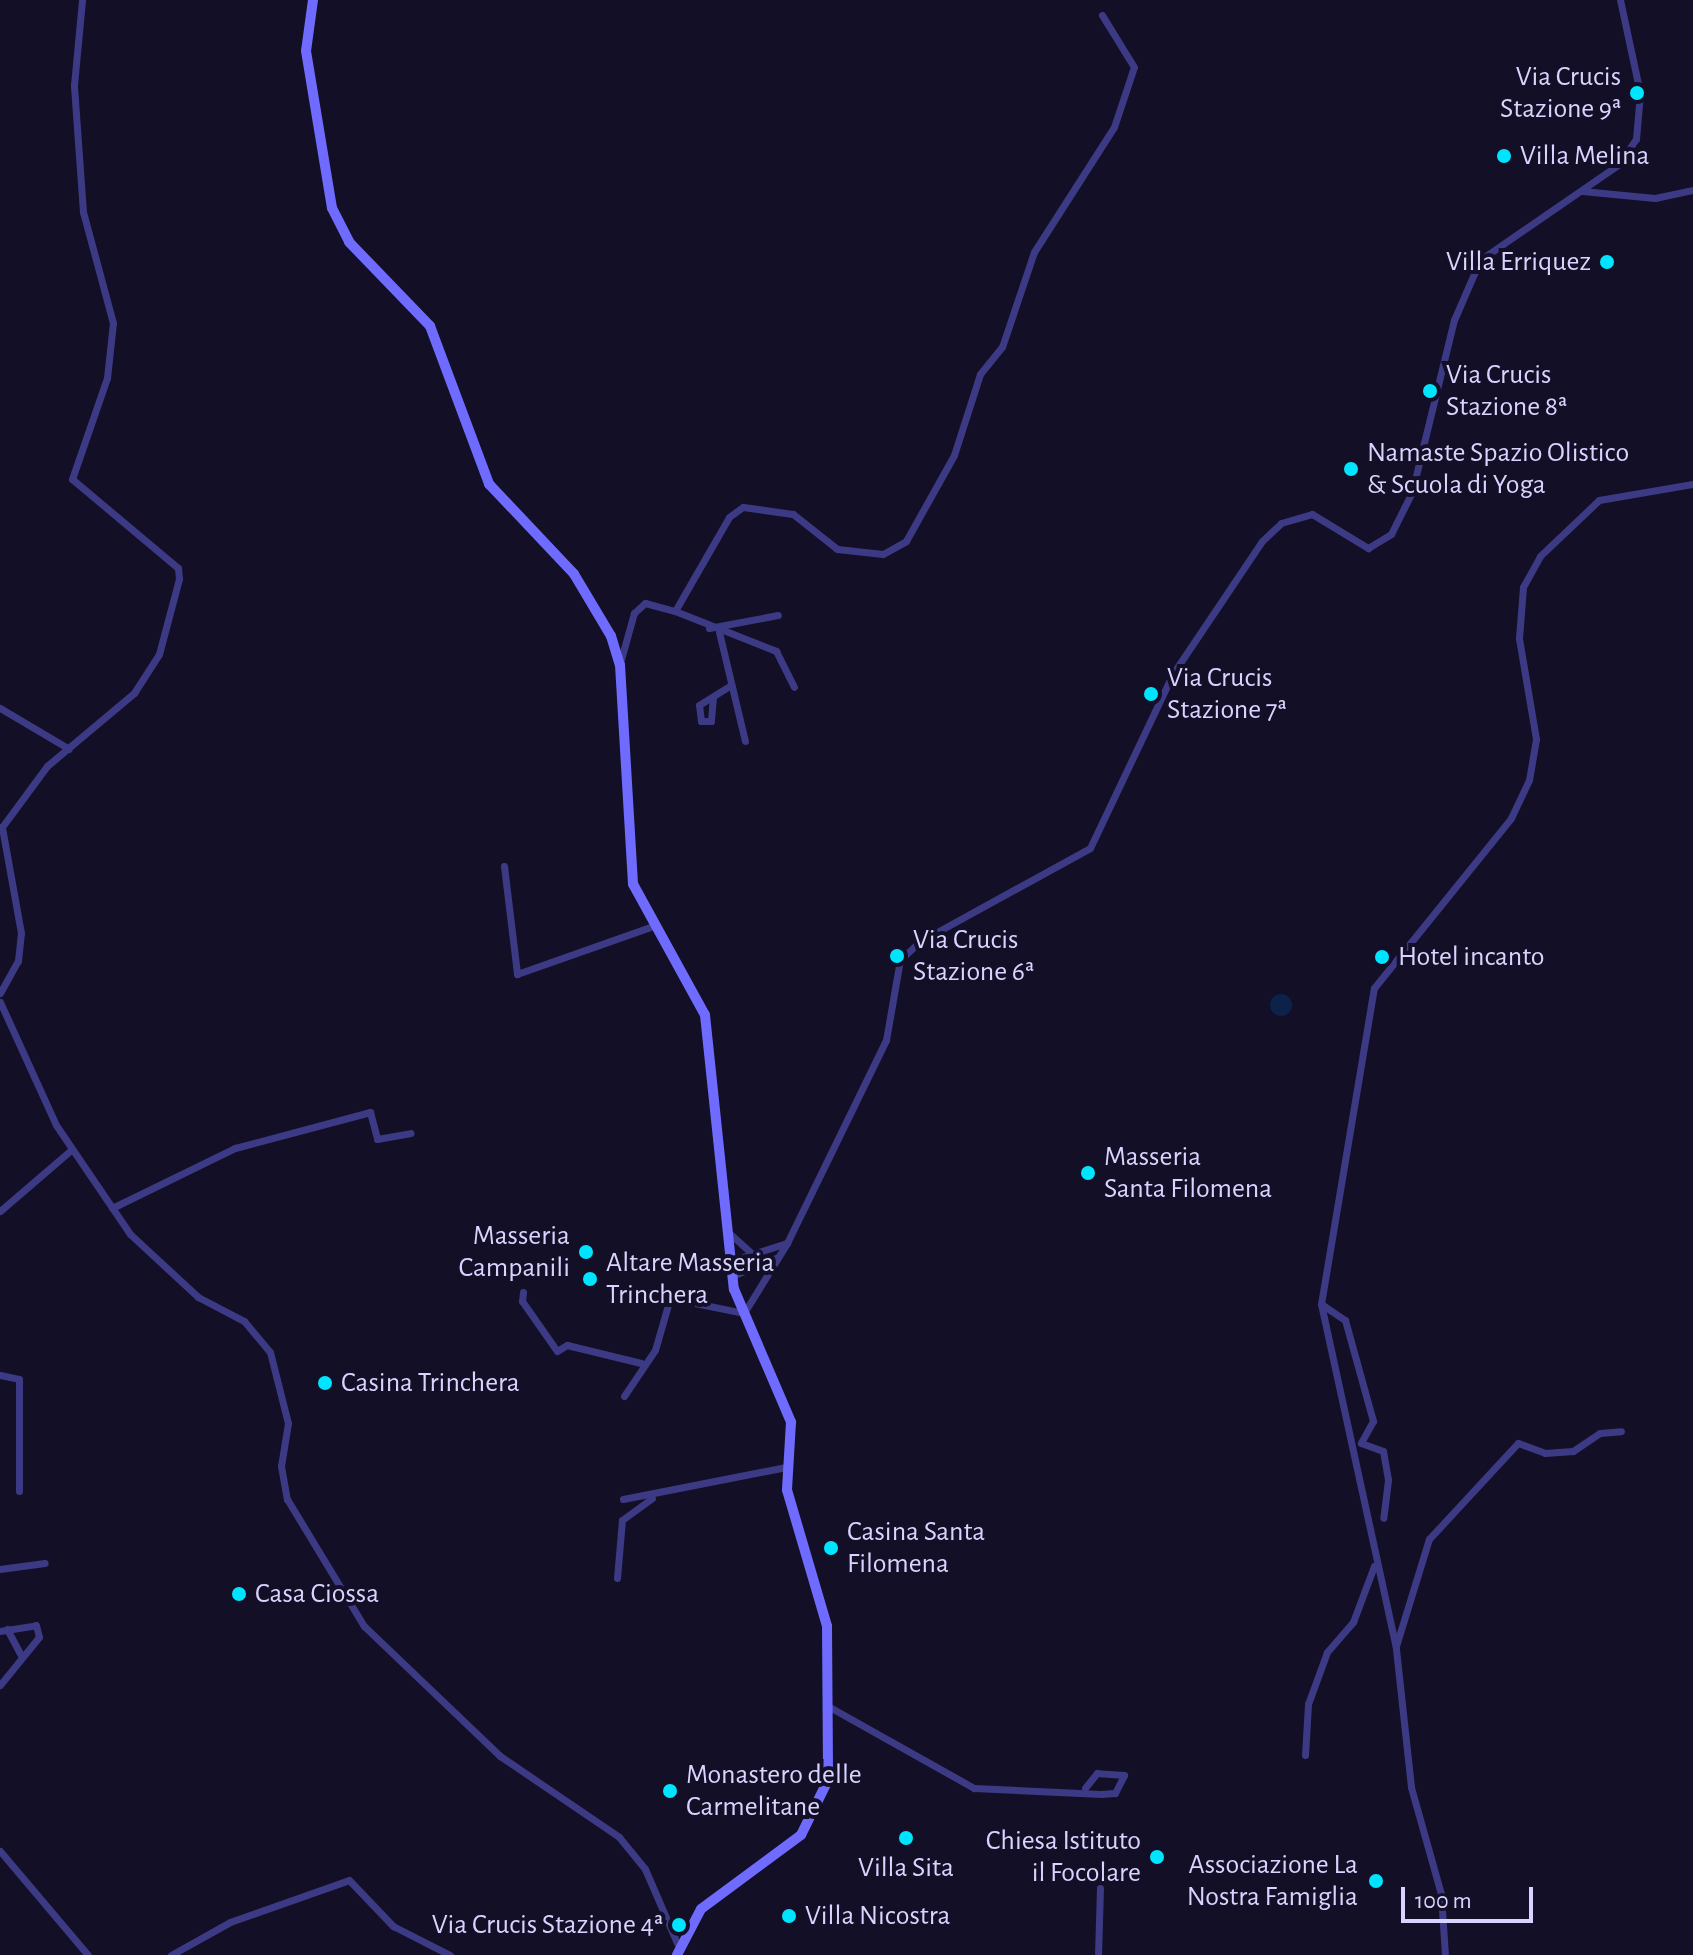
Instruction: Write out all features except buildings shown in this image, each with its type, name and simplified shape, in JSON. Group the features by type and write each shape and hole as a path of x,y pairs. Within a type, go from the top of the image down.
{"main road":[{"path":"313,0 306,51 332,208 349,242 430,326 489,484 596,604 620,665 626,849 653,926 705,1015 732,1276 744,1313 787,1402 786,1467 827,1626 824,1704 828,1780 818,1811 779,1856 701,1909 677,1943 677,1955"}],"street":[{"path":"0,993 18,961 21,933 2,827 47,766 134,693 159,654 179,579 178,568 72,479 107,378 113,323 83,212 74,85 82,0"},
{"path":"624,1396 641,1363 655,1350 670,1298 744,1313 787,1243 886,1040 900,960 919,942 1090,848 1172,675 1262,541 1281,523 1312,514 1368,548 1391,534 1417,478 1454,320 1480,260 1582,191 1636,139 1640,93 1620,0"},
{"path":"675,611 729,517 743,507 793,514 837,549 883,554 906,541 954,455 980,374 1002,347 1034,252 1114,127 1134,67 1102,15"},
{"path":"1582,191 1655,198 1693,190"},
{"path":"1445,1955 1441,1894 1411,1787 1396,1648 1385,1611 1321,1304 1374,988 1511,818 1529,780 1536,739 1519,638 1523,587 1540,556 1599,500 1693,484"},
{"path":"620,665 641,606 675,611 719,632 776,651 794,687"},
{"path":"709,628 778,615"},
{"path":"719,632 745,741"},
{"path":"713,697 731,685"},
{"path":"0,708 69,749"},
{"path":"504,866 517,974 653,926"},
{"path":"0,1002 72,1149 112,1208 198,1297 244,1321 270,1352 288,1423 281,1466 287,1499 364,1626 500,1756 619,1837 645,1869 677,1943"},
{"path":"112,1208 235,1148 358,1115 370,1112 377,1139 410,1133"},
{"path":"0,1211 72,1149"},
{"path":"725,1230 750,1252"},
{"path":"730,1261 750,1252 787,1243"},
{"path":"732,1276 776,1258"},
{"path":"523,1292 522,1301 557,1351 567,1345 641,1363"},
{"path":"1321,1304 1345,1320 1373,1421 1361,1443 1383,1451 1383,1518"},
{"path":"0,1375 19,1379 19,1491"},
{"path":"1396,1648 1429,1539 1518,1443 1545,1453 1573,1451 1600,1433 1621,1431"},
{"path":"623,1499 653,1497 786,1467"},
{"path":"617,1578 622,1520 653,1497"},
{"path":"0,1569 45,1563"},
{"path":"1305,1755 1308,1704 1322,1665 1353,1622 1375,1564"},
{"path":"4,1630 22,1657"},
{"path":"0,1685 38,1630 4,1630"},
{"path":"824,1704 957,1783 997,1791 1085,1788 1115,1793 1124,1775 1097,1773 1085,1788"},
{"path":"0,1851 88,1955"},
{"path":"171,1955 230,1922 349,1880 393,1926 450,1955"},
{"path":"1098,1955 1100,1888"}],"water":[{"path":"1281,994 1292,1005 1281,1016 1270,1005"}],"place":[{"name":"Via Crucis Stazione 9ª","path":"1637,93"},
{"name":"Villa Melina","path":"1504,156"},
{"name":"Villa Erriquez","path":"1607,262"},
{"name":"Via Crucis Stazione 8ª","path":"1430,391"},
{"name":"Namaste Spazio Olistico & Scuola di Yoga","path":"1351,469"},
{"name":"Via Crucis Stazione 7ª","path":"1151,694"},
{"name":"Via Crucis Stazione 6ª","path":"897,956"},
{"name":"Hotel incanto","path":"1382,957"},
{"name":"Masseria Santa Filomena","path":"1088,1173"},
{"name":"Masseria Campanili","path":"586,1252"},
{"name":"Altare Masseria Trinchera","path":"590,1279"},
{"name":"Casina Trinchera","path":"325,1383"},
{"name":"Casina Santa Filomena","path":"831,1548"},
{"name":"Casa Ciossa","path":"239,1594"},
{"name":"Monastero delle Carmelitane","path":"670,1791"},
{"name":"Villa Sita","path":"906,1838"},
{"name":"Chiesa Istituto il Focolare","path":"1157,1857"},
{"name":"Associazione La Nostra Famiglia","path":"1376,1881"},
{"name":"Villa Nicostra","path":"789,1916"},
{"name":"Via Crucis Stazione 4ª","path":"679,1925"}]}
